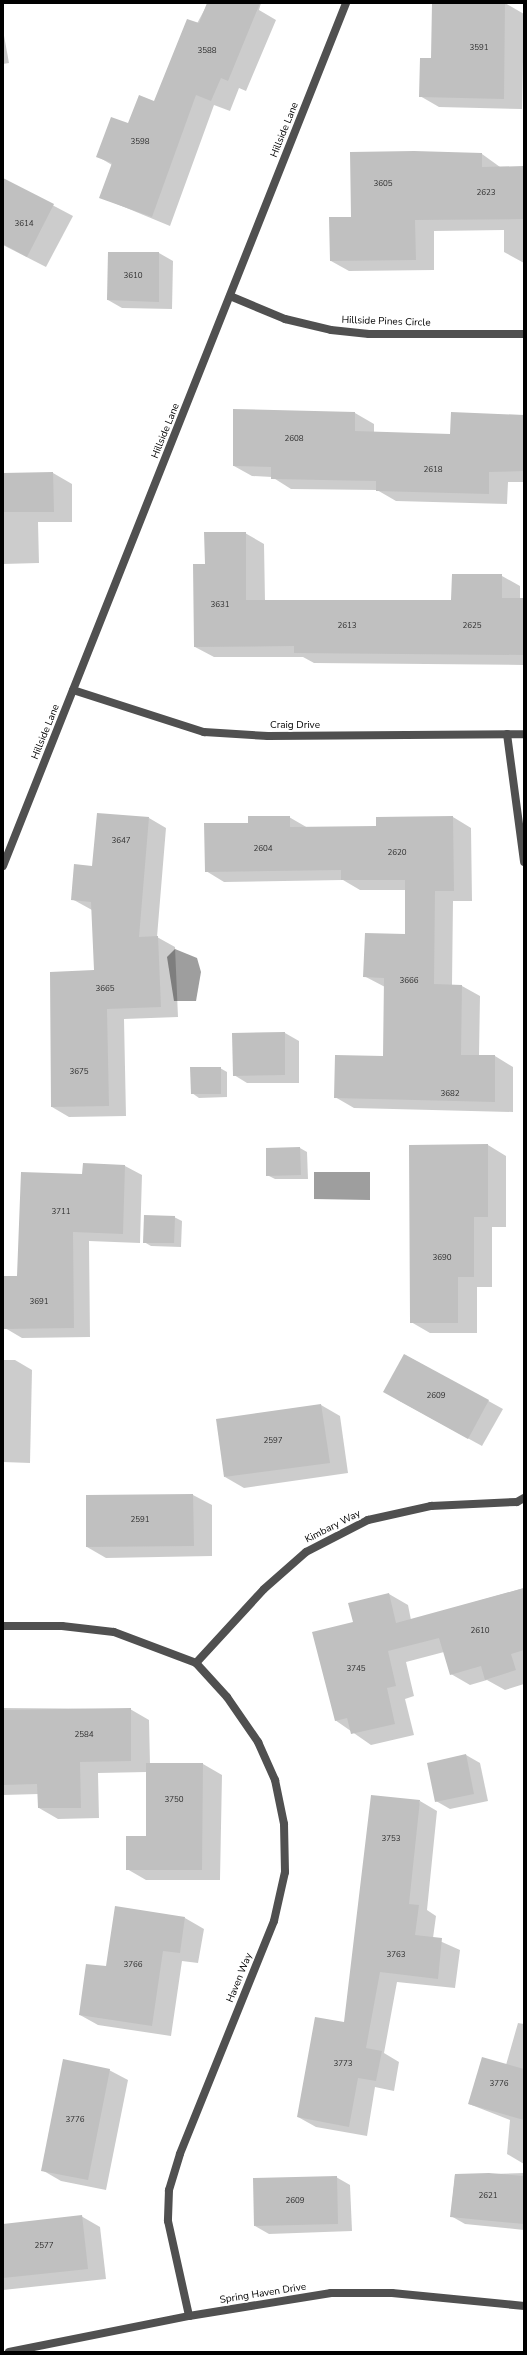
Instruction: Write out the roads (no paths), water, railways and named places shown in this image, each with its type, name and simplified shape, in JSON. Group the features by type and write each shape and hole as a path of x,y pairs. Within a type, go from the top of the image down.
{"street":[{"name":"Hillside Lane","path":"3,866 346,3"},
{"name":"Hillside Pines Circle","path":"230,296 286,318 331,330 369,334 524,334"},
{"name":"Craig Drive","path":"73,690 204,732 268,736 524,734"},
{"path":"507,734 524,862"},
{"name":"Kimbary Way","path":"196,1663 264,1589 306,1552 368,1520 431,1506 516,1502 524,1498"},
{"path":"3,1626 62,1626 114,1632 196,1663"},
{"name":"Haven Way","path":"189,2316 168,2221 169,2190 180,2154 274,1921 285,1872 284,1824 275,1780 258,1742 227,1697 196,1663"},
{"name":"Spring Haven Drive","path":"9,2352 189,2316 331,2293 392,2293 524,2306"}]}
